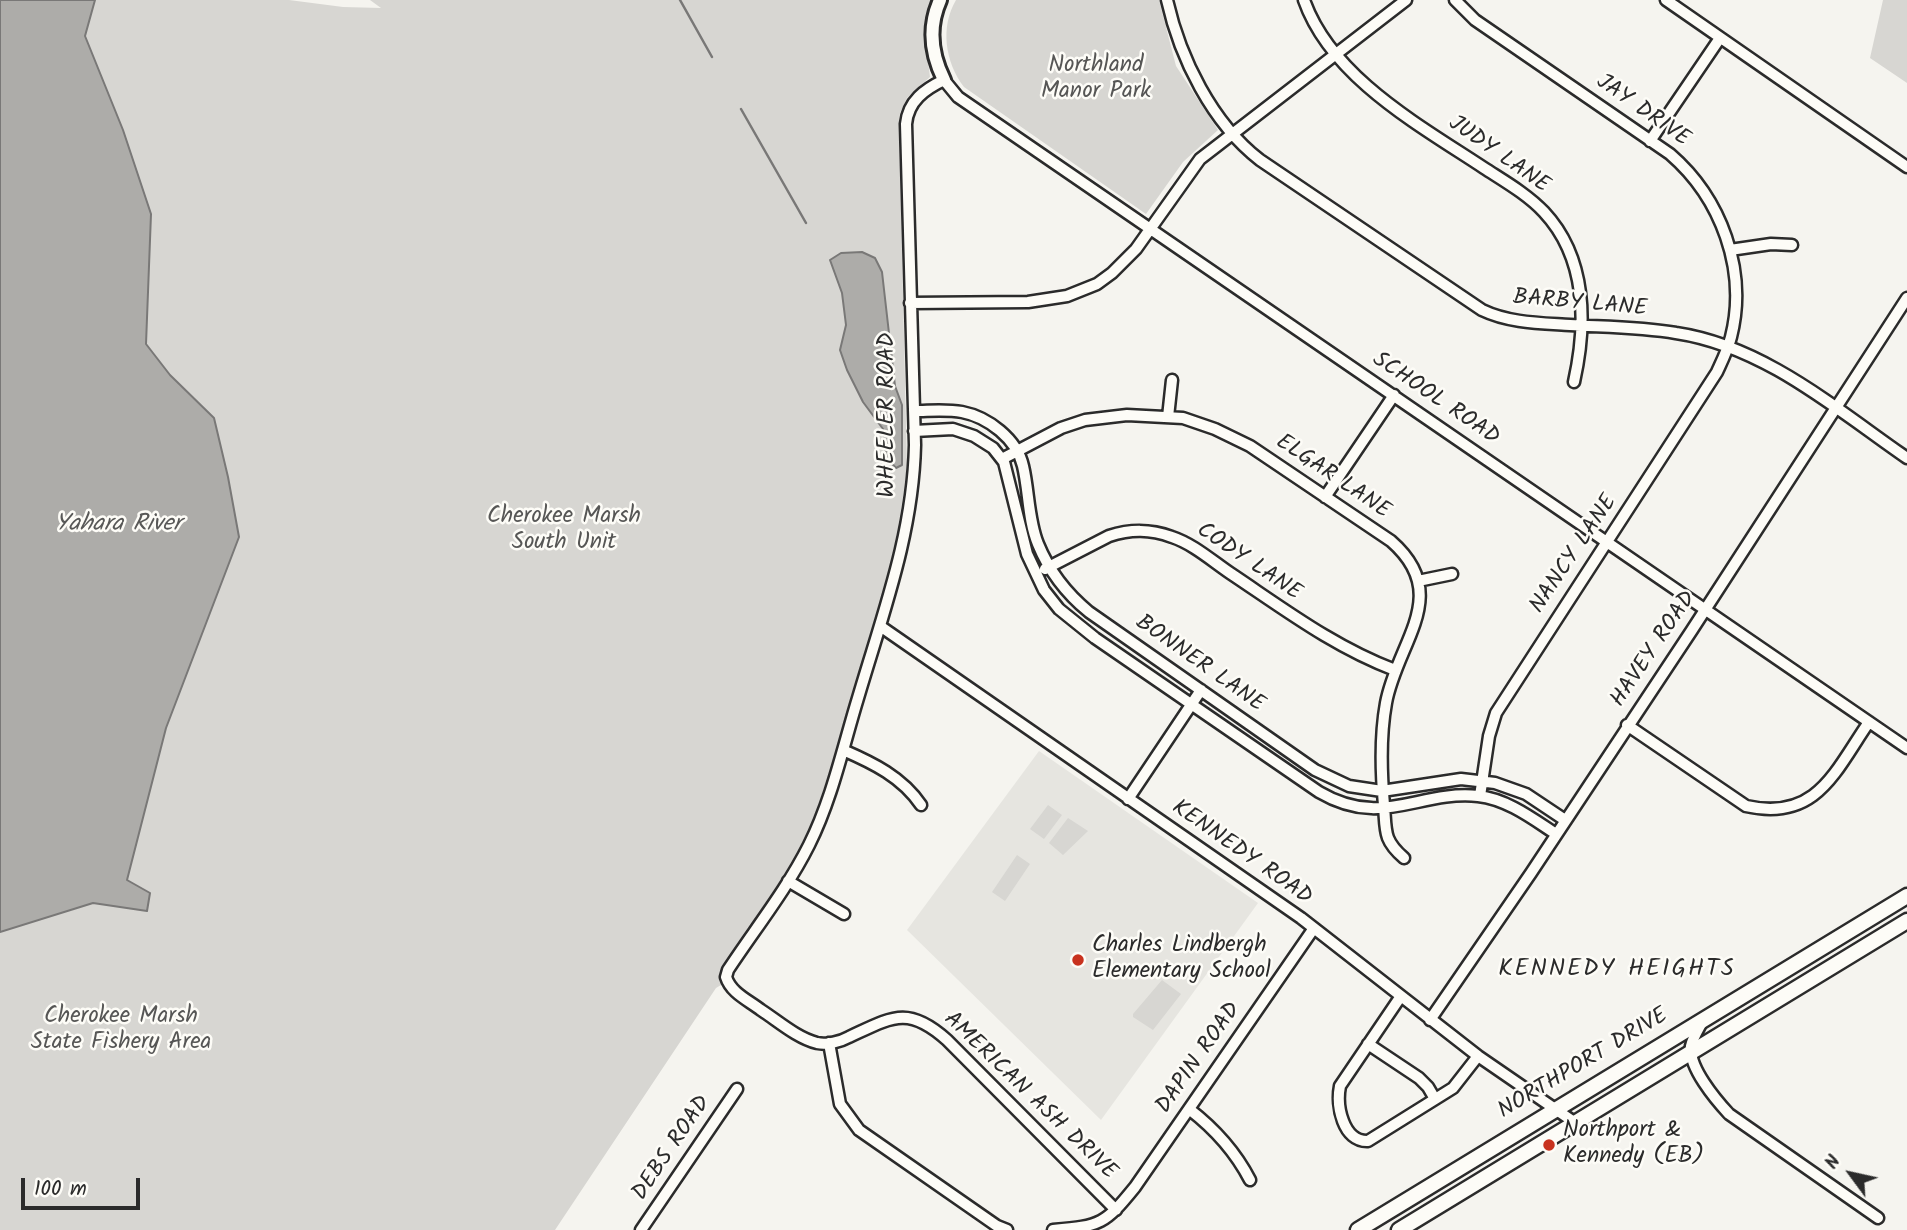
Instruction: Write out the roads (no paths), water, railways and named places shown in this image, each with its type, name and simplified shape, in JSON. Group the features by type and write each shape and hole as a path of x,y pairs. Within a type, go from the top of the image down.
{"main road":[{"name":"NORTHPORT DRIVE","path":"1358,1230 1907,896"},
{"name":"NORTHPORT DRIVE","path":"1399,1230 1907,920"}],"street":[{"path":"940,0 932,36 936,60 944,80"},
{"name":"BARBY LANE","path":"1167,0 1181,49 1192,74 1230,134 1260,160 1482,310 1498,318 1676,332 1728,346 1784,374 1907,458"},
{"name":"JUDY LANE","path":"1304,0 1307,10 1336,54 1360,81 1518,190 1544,212 1566,242 1577,268 1581,304 1581,343 1574,383"},
{"path":"910,303 1028,302 1067,296 1097,284 1136,249 1200,159 1406,0"},
{"name":"JAY DRIVE","path":"1455,0 1475,20 1684,167 1703,190 1722,225 1737,289 1728,346"},
{"path":"1665,0 1907,167"},
{"path":"1650,141 1720,38"},
{"name":"SCHOOL ROAD","path":"944,80 958,97 1907,748"},
{"name":"WHEELER ROAD","path":"829,1043 818,1043 796,1034 733,990 727,981 728,970 788,881 816,831 880,626 908,522 915,461 906,116 917,98 944,80"},
{"path":"1730,250 1771,244 1792,245"},
{"name":"HAVEY ROAD","path":"1430,1020 1556,834 1907,298"},
{"name":"NANCY LANE","path":"1480,796 1489,736 1501,705 1717,372 1728,346"},
{"path":"1168,416 1172,380"},
{"path":"1325,497 1394,395"},
{"path":"914,411 945,411 978,417 1005,435 1017,450"},
{"name":"ELGAR LANE","path":"1002,459 1061,428 1085,420 1128,415 1183,418 1237,439 1391,541 1404,553 1418,581 1420,601 1418,618 1395,670 1386,704 1382,791 1385,828 1390,844 1404,858"},
{"path":"914,431 961,431 984,441 1002,459"},
{"name":"BONNER LANE","path":"1017,450 1023,463 1038,543 1061,585 1089,612 1315,770 1349,786 1382,791 1461,779 1482,780 1516,789 1565,820"},
{"name":"BONNER LANE","path":"1002,459 1019,530 1036,575 1044,590 1070,620 1292,775 1331,800 1362,808 1384,809 1448,797 1480,796 1525,813 1556,834"},
{"name":"CODY LANE","path":"1036,575 1120,533 1143,530 1170,536 1196,549 1335,643 1365,659 1395,670"},
{"path":"1418,581 1452,574"},
{"name":"KENNEDY ROAD","path":"880,626 1314,928 1478,1056 1574,1122"},
{"path":"1128,799 1201,690"},
{"path":"1628,725 1733,799 1746,806 1777,810 1802,803 1820,791 1869,722"},
{"path":"843,750 867,760 900,782 911,790 921,805"},
{"path":"788,881 844,914"},
{"name":"DAPIN ROAD","path":"1116,1210 1314,928"},
{"path":"1401,996 1345,1078 1338,1095 1341,1115 1348,1132 1361,1141 1368,1141 1460,1082 1478,1056"},
{"name":"AMERICAN ASH DRIVE","path":"829,1043 901,1017 927,1023 1116,1210"},
{"path":"1704,1018 1691,1051 1697,1069 1729,1114 1878,1218"},
{"path":"829,1043 840,1104 859,1130 997,1226 1007,1230"},
{"path":"1368,1044 1419,1078 1435,1099"},
{"name":"DEBS ROAD","path":"641,1230 737,1089"},
{"path":"1189,1109 1220,1136 1238,1158 1250,1180"},
{"path":"1053,1230 1096,1224 1112,1216 1116,1210"}],"water":[{"name":"Yahara River","path":"0,0 95,0 85,36 123,130 151,214 146,344 170,375 214,418 239,537 166,728 127,880 150,893 147,911 93,903 0,932"},
{"path":"862,252 875,258 882,272 895,386 902,405 902,465 896,468 886,457 883,429 863,402 840,350 846,325 842,293 830,260 841,253"}],"waterway":[{"path":"680,0 712,57"},
{"path":"741,109 806,223"}],"place":[{"name":"Charles Lindbergh Elementary School","path":"1078,960"},
{"name":"Northport & Kennedy (EB)","path":"1549,1145"}],"district":[{"name":"KENNEDY HEIGHTS","path":"1617,971"}],"park label":[{"name":"Northland Manor Park","path":"1096,80"},
{"name":"Cherokee Marsh South Unit","path":"564,531"},
{"name":"Cherokee Marsh State Fishery Area","path":"121,1031"}]}
